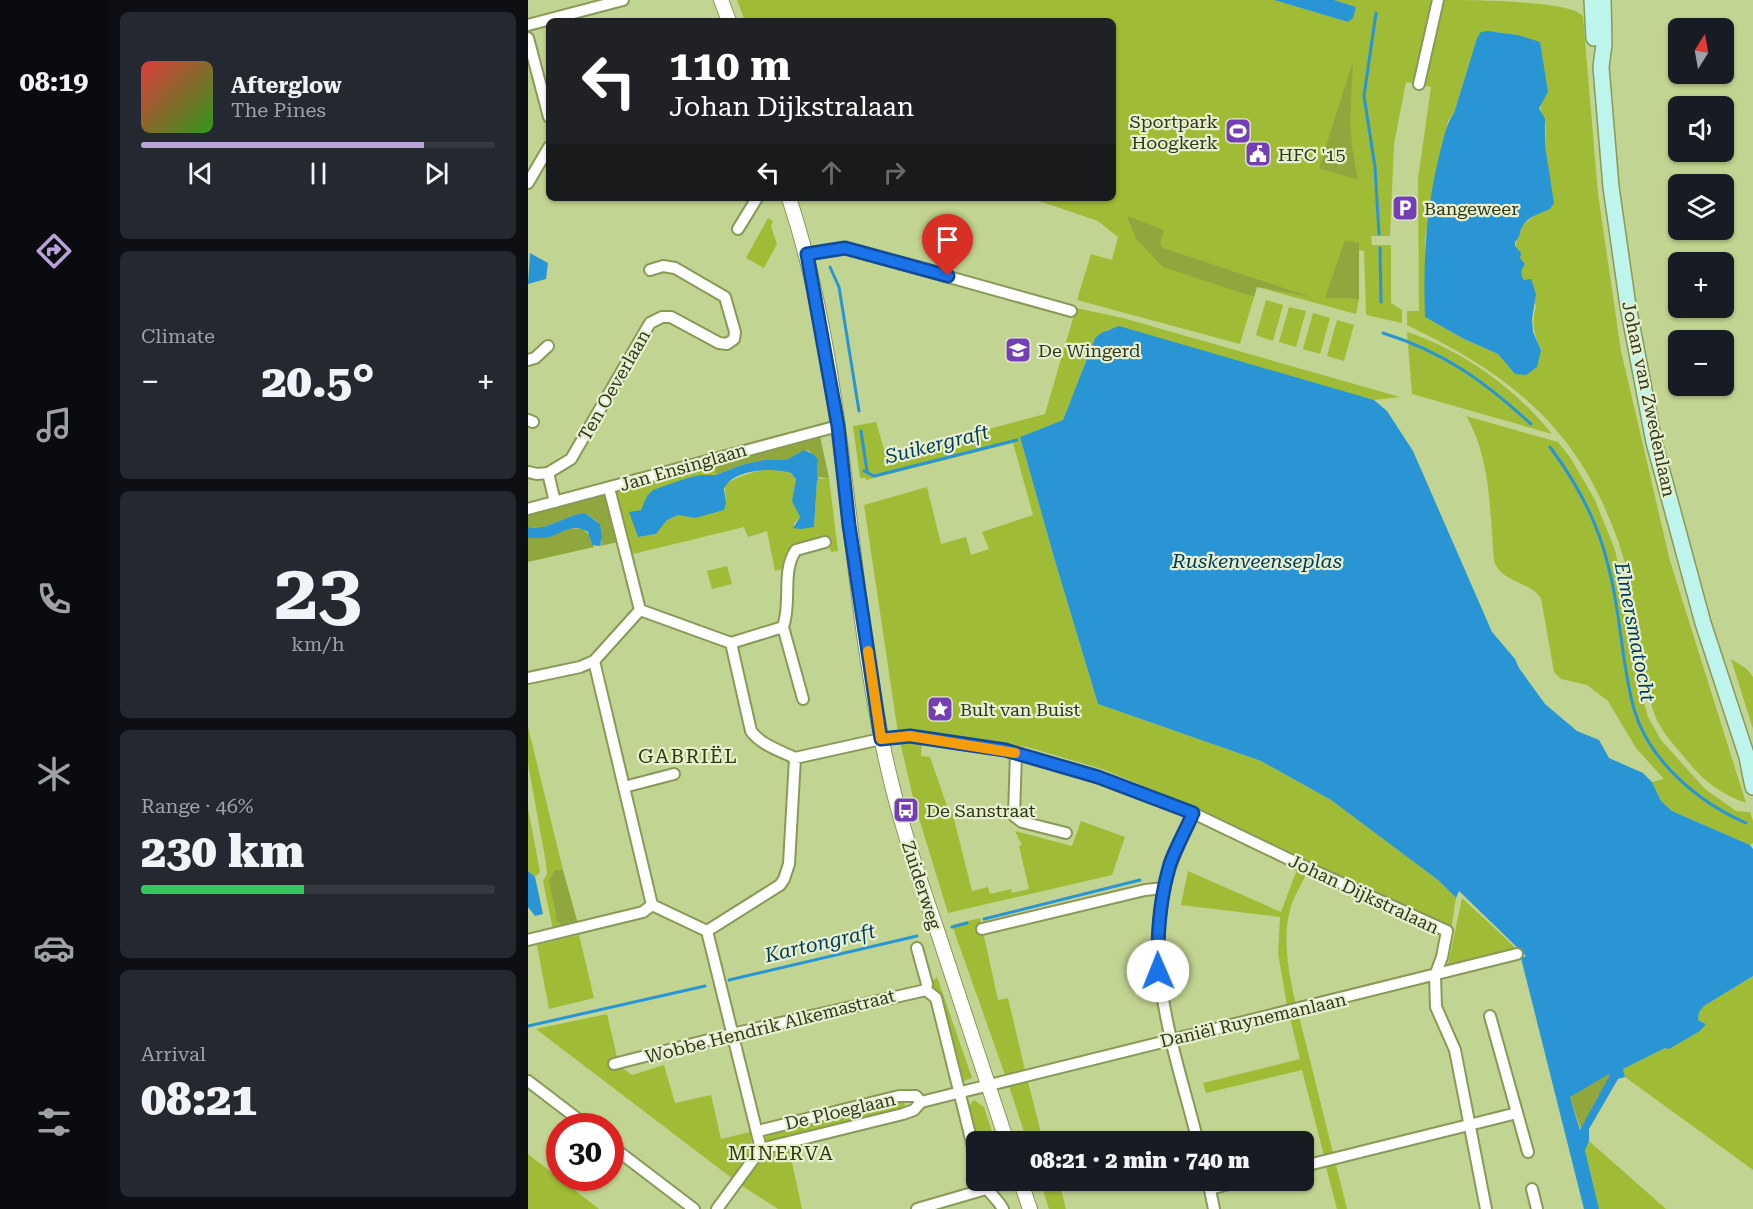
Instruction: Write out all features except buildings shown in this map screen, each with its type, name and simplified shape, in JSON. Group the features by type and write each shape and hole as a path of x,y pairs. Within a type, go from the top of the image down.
{"main road":[{"name":"Johan van Zwedenlaan","path":"1592,0 1595,44 1601,67 1618,246 1654,442 1703,623 1750,764 1753,787"},
{"name":"Johan van Zwedenlaan","path":"1601,67 1604,44 1603,0"}],"street":[{"path":"557,18 623,0"},
{"path":"721,0 728,18"},
{"path":"1419,84 1438,0"},
{"path":"528,26 546,21"},
{"path":"528,38 546,106"},
{"path":"528,183 546,152"},
{"path":"738,229 755,201"},
{"name":"Zuiderweg","path":"790,201 807,254 838,426 849,525 881,739 896,806 1003,1131"},
{"path":"807,254 845,248 1071,311"},
{"name":"Ten Oeverlaan","path":"548,473 571,459 650,323 662,317 671,317 719,343 727,344 734,339 735,332 725,297 675,268 663,266 650,270"},
{"path":"528,360 535,358 548,346"},
{"name":"Jan Ensinglaan","path":"528,509 838,426"},
{"path":"528,472 548,473 555,501"},
{"path":"609,488 640,610"},
{"path":"803,699 783,627 787,616 789,565 791,556 796,550 825,542"},
{"path":"640,610 731,643 783,627"},
{"path":"528,678 580,667 594,660 640,610"},
{"path":"706,931 780,885 789,864 795,758 771,747 751,731 731,643"},
{"path":"594,660 652,905"},
{"name":"Johan Dijkstralaan","path":"795,758 881,739 910,736 1016,753 1098,777 1193,813 1447,931 1442,957 1435,976 1436,1007 1455,1050 1486,1209"},
{"path":"1016,753 1014,816 1022,822 1066,833"},
{"path":"624,787 674,774"},
{"path":"1193,813 1171,863 1164,888 1157,947 1161,992 1195,1131"},
{"path":"982,929 1127,894 1164,888"},
{"path":"652,905 706,931"},
{"path":"528,940 643,912 652,905"},
{"path":"706,931 761,1149 717,1209"},
{"name":"Zuiderweg","path":"917,948 927,984 926,990 936,998 970,1131"},
{"name":"Daniël Ruynemanlaan","path":"989,1086 1172,1038 1288,1013 1517,954"},
{"name":"Wobbe Hendrik Alkemastraat","path":"614,1064 732,1034 926,990"},
{"path":"1490,1016 1528,1152"},
{"path":"528,1081 570,1113"},
{"name":"De Ploeglaan","path":"761,1149 903,1114 914,1110 921,1102 989,1086"},
{"name":"De Ploeglaan","path":"758,1131 899,1096 916,1096 921,1102"},
{"path":"1314,1164 1517,1113"},
{"path":"624,1156 694,1209"},
{"path":"1532,1189 1537,1209"},
{"path":"917,1209 967,1191"},
{"path":"989,1191 1003,1209"},
{"path":"1024,1191 1030,1209"},
{"path":"1210,1191 1214,1209"}],"green space":[{"name":"Sportpark Hoogkerk","path":"737,0 1274,0 1348,22 1356,7 1334,0 1434,0 1416,84 1406,82 1394,144 1390,236 1371,236 1372,245 1391,245 1391,303 1402,310 1402,323 1366,315 1364,251 1358,250 1327,298 1359,299 1356,314 1257,287 1240,344 1077,300 1091,254 1112,260 1118,237 1098,221 1039,201 1116,201 1116,18 744,18","holes":["1136,239 1295,294 1257,287 1253,297"]},
{"path":"1441,0 1539,4 1574,11 1583,16 1598,194 1621,351 1670,561 1746,803 1719,790 1704,779 1663,731 1657,719 1648,692 1637,614 1620,548 1600,497 1570,447 1551,424 1509,385 1460,353 1407,325 1407,311 1419,311 1418,179 1431,87 1423,85","holes":["1497,32 1518,35 1546,126 1545,145 1550,209 1536,214 1523,225 1515,246 1520,258 1521,276 1536,306 1534,328 1541,350 1515,374 1498,354 1464,339 1425,317 1425,239 1448,121 1454,113 1477,38"]},
{"path":"1353,61 1350,122 1358,180 1319,168"},
{"path":"1127,216 1164,230 1160,243 1163,248 1311,297 1257,287 1254,297 1163,267 1136,239"},
{"path":"768,218 773,221 771,226 777,244 764,268 746,258"},
{"path":"1345,240 1359,243 1359,299 1325,298"},
{"path":"1266,300 1283,305 1273,341 1256,335"},
{"path":"1289,307 1306,311 1296,347 1279,342"},
{"path":"1076,308 1123,318 1400,397 1374,400 1109,329 1095,338 1063,420 1020,437 1098,704 1261,761 1331,800 1438,880 1456,898 1451,930 1204,811 1102,769 1027,747 898,733 864,505 927,487 941,544 966,537 971,555 989,549 982,532 1033,515 1013,443 866,480 866,478 860,478 853,426 876,422 886,456 1045,414"},
{"path":"1313,313 1330,318 1320,354 1303,349"},
{"path":"1337,320 1354,325 1344,361 1327,356"},
{"path":"1407,332 1448,349 1486,372 1521,401 1552,434 1412,394"},
{"path":"1466,416 1558,442 1570,457 1595,500 1615,550 1632,629 1639,684 1648,717 1661,740 1705,789 1736,811 1750,812 1753,821 1753,843 1750,845 1672,811 1661,801 1652,782 1664,779 1636,748 1608,701 1587,685 1561,679 1554,672 1541,598 1529,588 1503,574 1494,561 1485,468 1474,432"},
{"path":"820,436 829,478 817,477 818,459 809,451 804,450 786,460 764,460 741,465 716,475 715,465"},
{"path":"715,465 716,475 687,478 647,496 643,508 630,517 633,519 638,537 656,534 667,520 678,515 695,518 726,503 725,485 751,473 772,469 790,473 796,479 793,497 800,517 794,523 794,528 814,527 817,479 829,478 838,551 831,552 827,538 791,548 783,569 775,571 767,531 748,537 744,527 629,555 615,491"},
{"path":"606,493 618,542 600,546 602,542 598,522 585,513 543,527 528,527 528,513"},
{"path":"566,528 583,529 590,536 594,547 528,562 528,538 552,536"},
{"path":"727,566 732,584 712,589 707,571"},
{"path":"1731,659 1747,669 1753,677 1753,729"},
{"path":"528,727 563,870 555,871 554,909 559,922 564,927 553,930 543,881 547,874 546,863 528,764"},
{"path":"900,741 922,743 921,756 930,757 949,812 952,811 972,891 988,887 990,894 1011,889 1012,893 1029,889 1019,846 1022,845 1015,831 1072,846 1081,821 1125,837 1112,875 948,913 914,802"},
{"path":"528,808 540,872 535,877 528,871"},
{"path":"1298,867 1307,872 1293,900 1288,921 1287,957 1296,1004 1287,1006 1278,953 1280,917 1181,905 1188,871 1281,912"},
{"path":"555,870 563,870 578,924 564,927 557,921 549,880"},
{"path":"1462,898 1518,950 1448,965"},
{"path":"980,918 998,1000 1008,998 1025,1070 1005,1075 952,925"},
{"path":"579,935 594,998 549,1009 537,945"},
{"path":"1753,976 1753,1170 1625,1077 1623,1069 1700,1031 1705,1023 1698,1020 1699,1012 1704,1006"},
{"path":"937,977 972,1078 964,1081 938,994 931,983"},
{"path":"607,1014 617,1057 610,1059 632,1075 664,1065 675,1103 711,1095 721,1139 750,1132 753,1151 733,1179 536,1029"},
{"path":"1299,1016 1333,1153 1324,1156 1302,1070 1206,1093 1203,1083 1300,1059 1290,1018"},
{"path":"1609,1073 1611,1075 1581,1130 1570,1097"},
{"path":"1028,1082 1040,1131 1024,1131 1009,1086"},
{"path":"974,1100 984,1107 992,1131 975,1131 969,1106"},
{"path":"901,1101 905,1104 903,1109 765,1142 766,1137 770,1134"},
{"path":"1589,1141 1666,1209 1599,1209 1585,1150"},
{"path":"788,1144 802,1209 778,1209 741,1185 768,1151"},
{"path":"528,1154 546,1168 546,1191 576,1191 599,1209 528,1209"},
{"path":"1336,1165 1347,1209 1337,1209 1326,1167"},
{"path":"1043,1191 1062,1191 1066,1209 1049,1209"}],"water":[{"path":"1274,0 1334,0 1356,7 1353,18 1348,22"},
{"path":"1481,32 1518,35 1540,42 1548,92 1539,108 1545,119 1545,145 1554,203 1550,209 1526,221 1515,242 1515,246 1521,253 1520,258 1525,264 1522,276 1524,280 1531,279 1536,294 1532,319 1533,332 1541,350 1537,367 1526,375 1515,374 1498,354 1464,339 1425,317 1426,234 1435,173 1446,131 1454,113 1477,38"},
{"path":"530,253 548,263 546,279 528,284"},
{"name":"Ruskenveenseplas","path":"1119,326 1374,400 1387,411 1413,451 1492,632 1515,659 1545,704 1577,731 1599,740 1609,758 1643,773 1652,782 1661,801 1672,811 1750,845 1753,849 1753,976 1704,1006 1699,1012 1698,1020 1706,1024 1700,1031 1669,1049 1665,1048 1623,1069 1625,1077 1618,1079 1589,1129 1589,1141 1585,1150 1599,1209 1584,1209 1521,958 1526,956 1459,891 1456,898 1438,880 1331,800 1261,761 1098,704 1020,437 1063,420 1095,338","holes":["1610,1075 1580,1130 1570,1097"]},
{"path":"804,450 818,459 817,477 819,479 817,480 814,527 793,528 800,517 792,501 796,479 791,473 764,470 735,477 728,482 724,489 726,503 724,510 695,518 678,515 667,520 656,534 638,537 629,512 641,510 647,496 653,490 687,478 716,475 741,465 764,460 786,460"},
{"path":"585,513 600,524 602,538 600,546 592,545 588,532 578,528 546,538 528,538 528,527 543,527"},
{"path":"528,871 535,877 543,914 535,916 528,907"}],"waterway":[{"name":"Elmersmatocht","path":"1376,13 1364,96 1375,167 1379,234"},
{"name":"Elmersmatocht","path":"1380,248 1381,302"},
{"path":"830,267 839,287 859,411"},
{"name":"Elmersmatocht","path":"1383,333 1425,349 1480,381 1531,424"},
{"path":"861,431 867,471"},
{"name":"Suikergraft","path":"864,471 874,476 1017,440"},
{"name":"Elmersmatocht","path":"1550,447 1569,474 1585,503 1604,549 1616,601 1626,673 1641,728 1651,746 1678,778 1710,804 1746,823"},
{"name":"Kartongraft","path":"984,919 1140,880"},
{"name":"Kartongraft","path":"952,927 967,923"},
{"name":"Kartongraft","path":"729,980 917,936"},
{"name":"Kartongraft","path":"528,1026 705,986"}],"slow traffic":[{"path":"868,651 881,739 910,736 1015,753"}],"place":[{"name":"Sportpark Hoogkerk","path":"1238,131"},
{"name":"HFC '15","path":"1258,154"},
{"name":"Bangeweer","path":"1405,208"},
{"name":"De Wingerd","path":"1018,350"},
{"name":"Bult van Buist","path":"940,709"},
{"name":"De Sanstraat","path":"906,810"}],"district":[{"name":"GABRIËL","path":"688,756"},
{"name":"MINERVA","path":"781,1153"}],"route":[{"path":"948,276 845,248 807,254 838,426 849,525 881,739 910,736 1005,750 1098,777 1193,813 1171,863 1164,888 1157,947 1158,971"}]}
